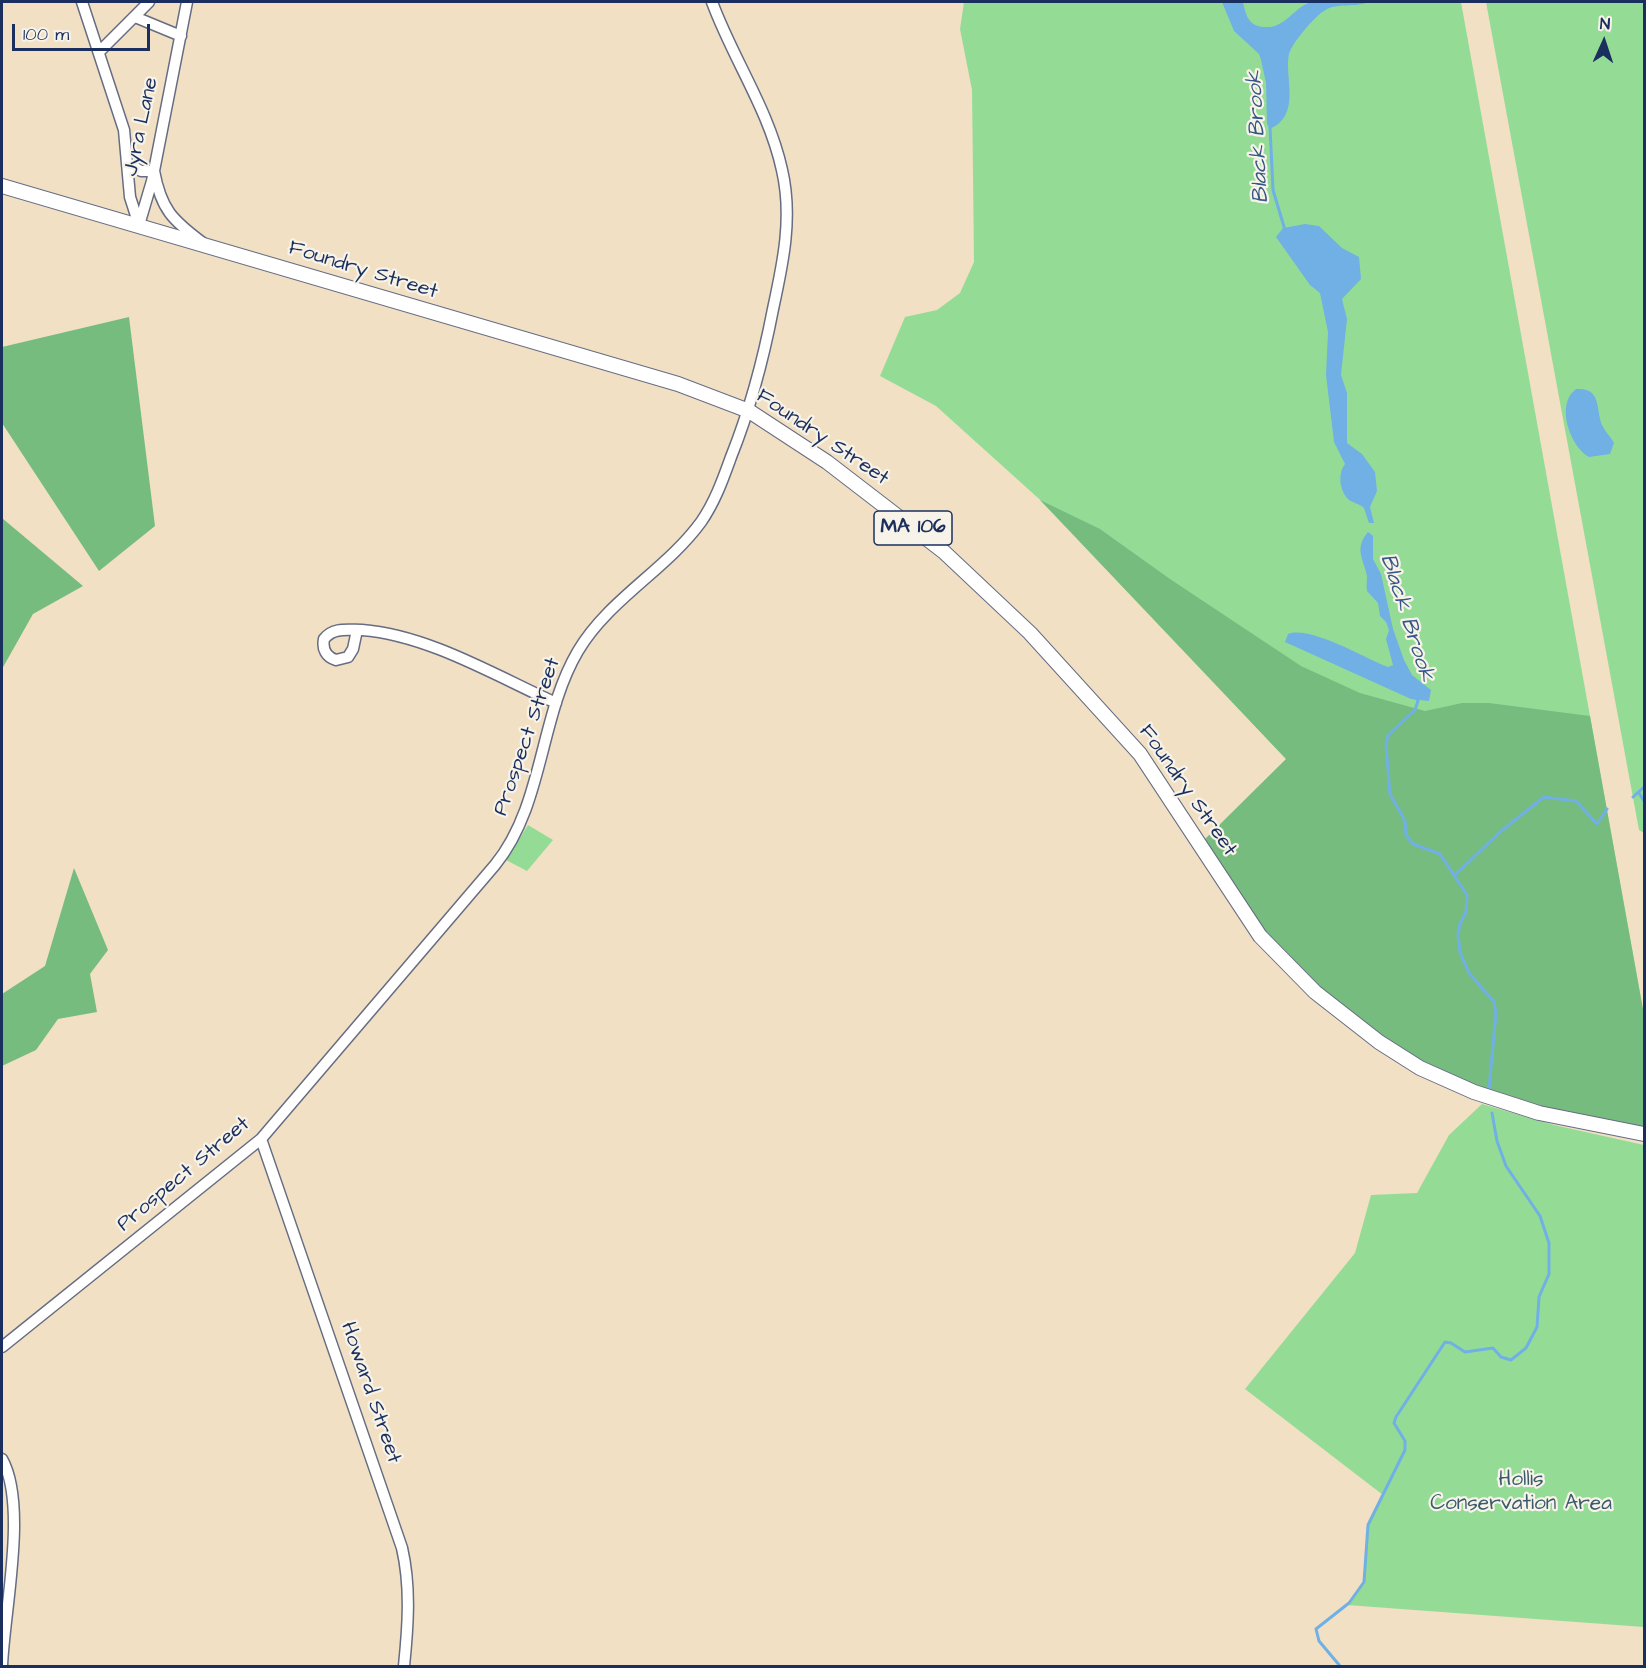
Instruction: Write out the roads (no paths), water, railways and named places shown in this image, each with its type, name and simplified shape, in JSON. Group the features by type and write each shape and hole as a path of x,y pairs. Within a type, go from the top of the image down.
{"main road":[{"name":"Foundry Street","path":"2,186 678,384 749,411 827,462 944,552 1030,633 1140,754 1260,936 1315,992 1379,1042 1420,1068 1474,1092 1539,1113 1644,1134"}],"street":[{"path":"82,2 122,121 129,164 130,197 139,225"},
{"path":"99,52 149,2"},
{"name":"Jyra Lane","path":"139,225 154,171 187,2"},
{"name":"Prospect Street","path":"2,1347 261,1139 506,851 523,816 556,703 572,662 593,628 681,544 705,516 716,497 759,380 783,258 787,229 787,200 782,171 768,126 712,2"},
{"path":"135,16 181,36"},
{"path":"129,164 141,171 154,171 158,192 169,214 208,246"},
{"path":"357,630 390,633 420,642 556,703"},
{"name":"Howard Street","path":"261,1139 402,1548 406,1570 409,1622 404,1666"},
{"path":"2,1459 12,1482 13,1525 2,1664"}],"water":[{"path":"1222,2 1243,2 1251,22 1259,26 1272,27 1312,2 1369,2 1329,8 1320,14 1299,37 1289,54 1290,95 1286,115 1280,123 1270,129 1267,124 1266,83 1259,54 1234,31"},
{"path":"1305,224 1319,226 1342,248 1359,257 1361,279 1342,299 1347,319 1341,375 1347,393 1347,443 1362,454 1375,472 1377,491 1370,507 1374,523 1369,523 1364,508 1347,498 1341,485 1340,476 1345,464 1334,442 1326,375 1328,332 1320,293 1310,285 1276,237 1283,228"},
{"path":"1576,389 1585,389 1597,401 1603,427 1614,443 1610,454 1589,457 1582,452 1571,435 1566,414 1570,396"},
{"path":"1368,532 1373,536 1373,559 1381,574 1393,629 1404,660 1412,675 1431,690 1429,701 1411,699 1285,642 1288,634 1310,634 1388,667 1393,665 1386,639 1389,630 1386,622 1380,616 1378,603 1367,591 1367,576 1360,548"}],"waterway":[{"name":"Black Brook","path":"1270,127 1273,190 1285,230"},
{"name":"Black Brook","path":"1416,698 1418,701 1415,710 1388,735 1386,745 1390,794 1405,821 1406,835 1413,844 1440,854 1467,895 1466,912 1458,935 1460,952 1469,973 1494,1002 1496,1013 1489,1089"},
{"path":"1633,797 1644,787"},
{"path":"1639,793 1644,801"},
{"path":"1455,875 1500,832 1544,797 1576,801 1597,824 1607,809"},
{"name":"Black Brook","path":"1340,1666 1319,1641 1316,1629 1349,1603 1364,1582 1368,1525 1405,1450 1405,1441 1394,1423 1396,1417 1445,1342 1465,1352 1493,1348 1501,1357 1511,1360 1526,1348 1537,1327 1539,1297 1549,1274 1549,1243 1540,1216 1506,1166 1497,1141 1492,1113"}],"park label":[{"name":"Hollis Conservation Area","path":"1521,1493"}]}
